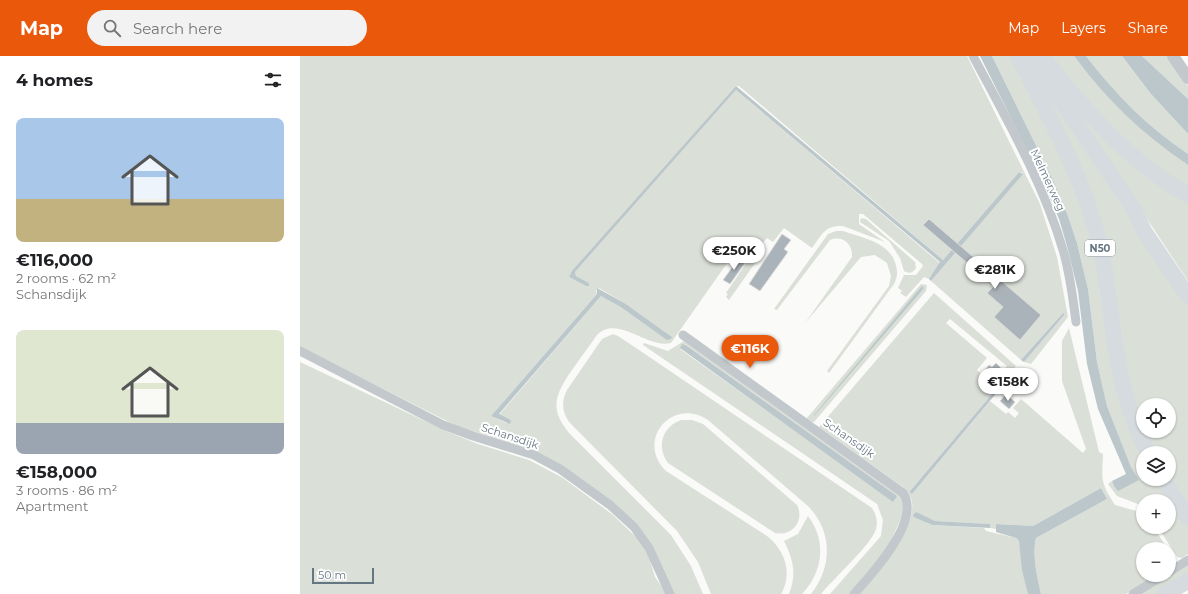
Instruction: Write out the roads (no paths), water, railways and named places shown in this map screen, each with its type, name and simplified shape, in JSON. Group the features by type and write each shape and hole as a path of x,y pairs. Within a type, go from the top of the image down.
{"highway":[{"name":"N50","path":"1018,56 1074,171 1094,223 1106,278 1118,361 1124,388 1145,446"},
{"path":"1032,56 1133,208 1144,231 1188,296"},
{"path":"1042,56 1087,112 1117,142 1147,168 1188,195"},
{"path":"1133,208 1150,227 1188,285"},
{"path":"1167,486 1188,518"},
{"path":"1165,594 1188,581"}],"street":[{"name":"Melmerweg","path":"973,56 1042,193 1053,220 1070,276 1076,322"},
{"path":"1173,56 1188,78"},
{"name":"Schansdijk","path":"683,335 900,490 906,496 908,512 890,551 854,594"},
{"name":"Schansdijk","path":"300,351 443,424 473,436 534,455 560,469 610,505 634,527 648,548 670,594"},
{"path":"1176,568 1188,560"},
{"path":"1133,594 1153,582"}]}
